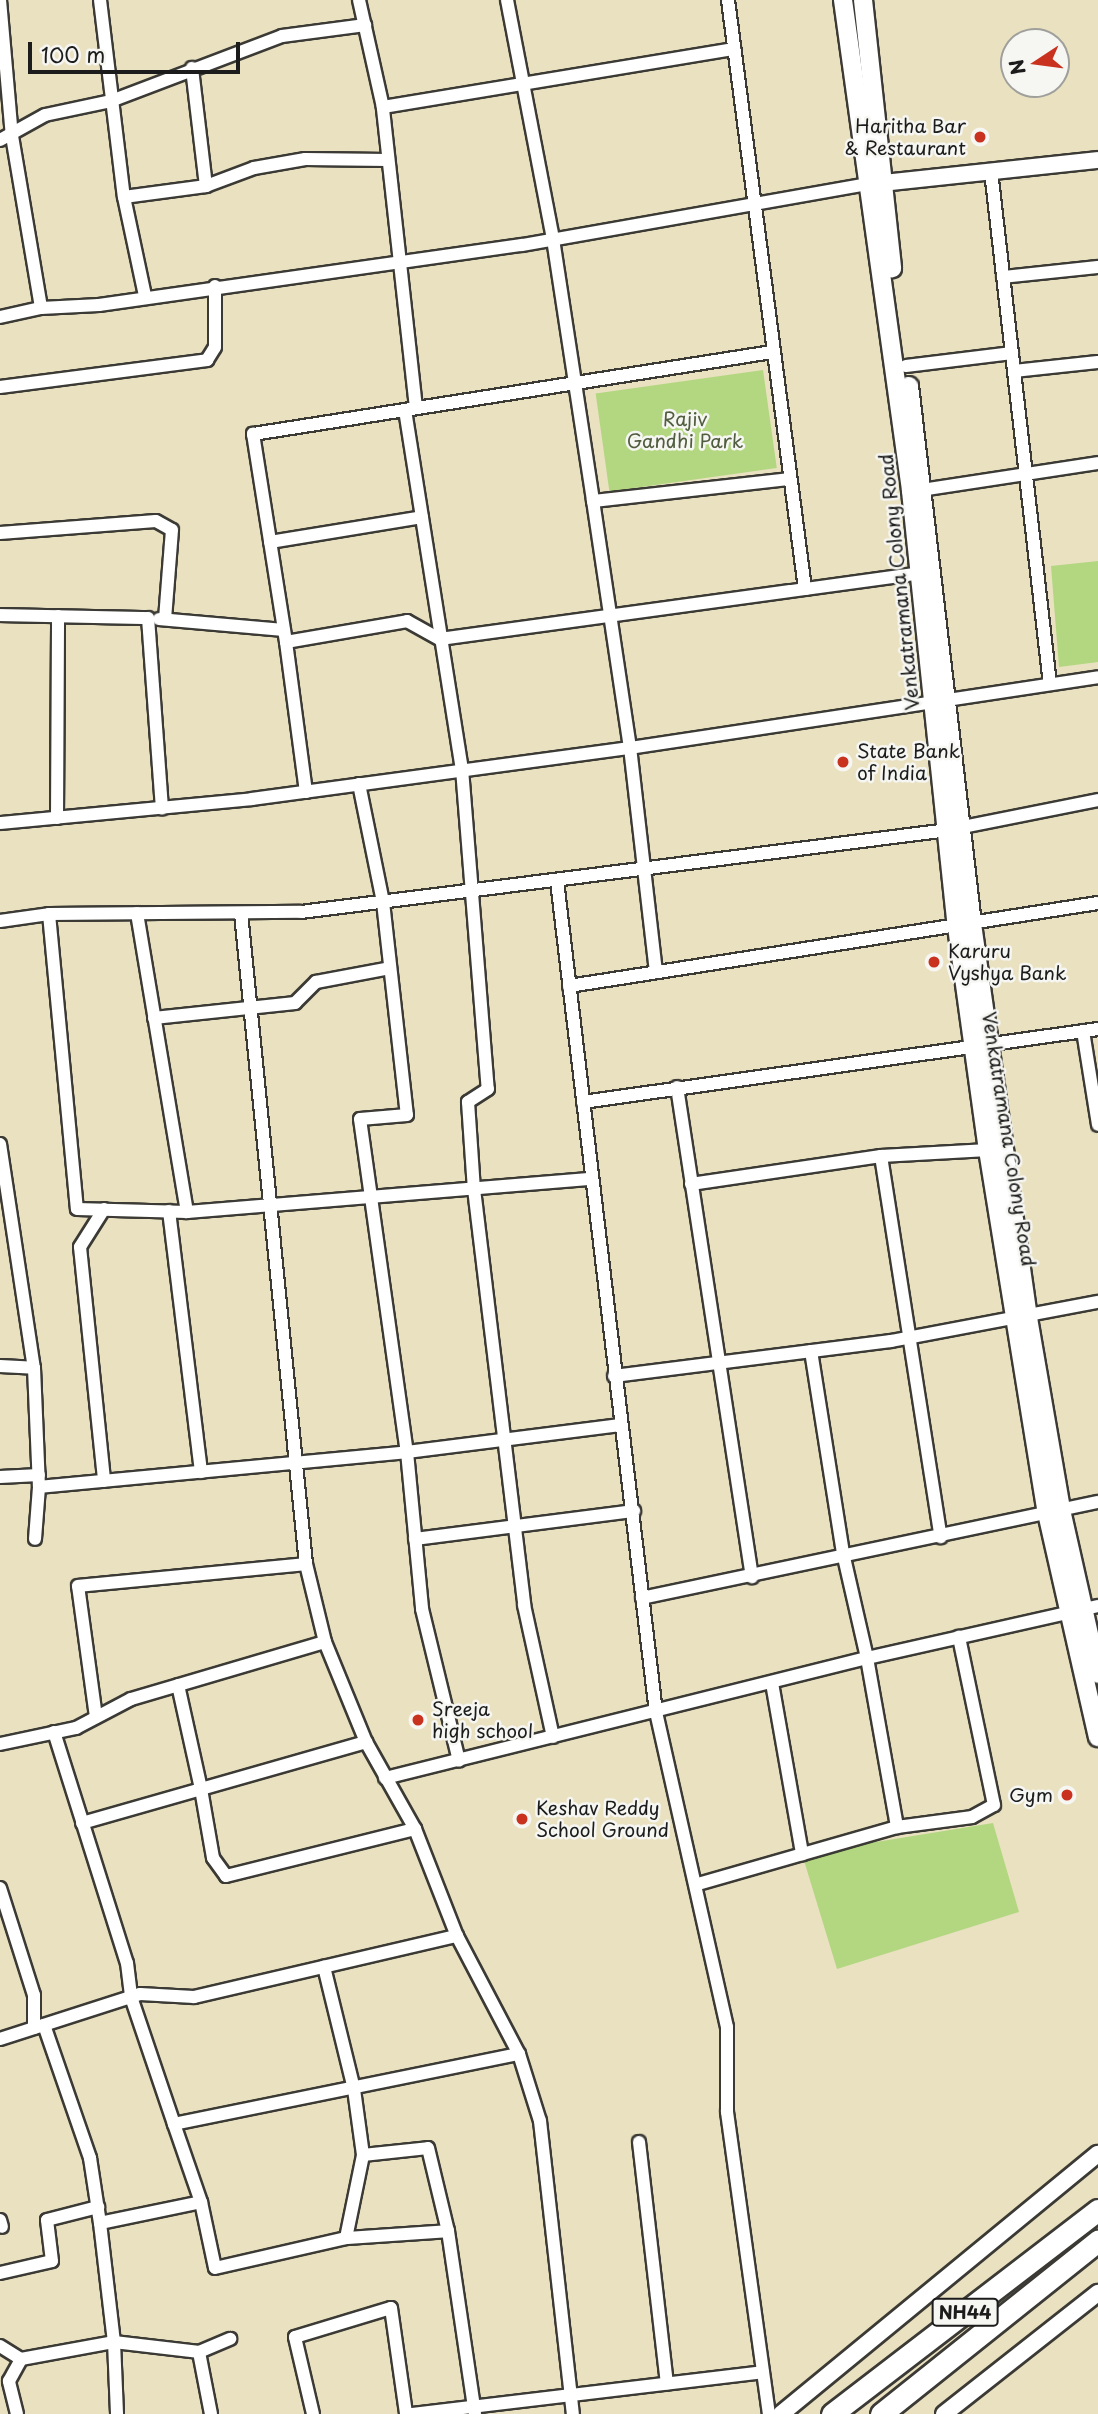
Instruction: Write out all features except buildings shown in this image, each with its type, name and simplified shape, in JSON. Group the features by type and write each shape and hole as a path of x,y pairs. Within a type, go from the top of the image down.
{"highway":[{"name":"NH44","path":"832,2414 1098,2210"},
{"name":"NH44","path":"881,2414 1098,2241"}],"main road":[{"name":"Venkatramana Colony Road","path":"843,0 918,490 921,573 942,703 964,926 982,1047 988,1150 1022,1319 1054,1512 1082,1610 1098,1737"},
{"path":"863,0 873,184 906,366 942,703"},
{"path":"982,1047 1022,1319"},
{"path":"1082,1610 1098,1674"}],"street":[{"path":"0,0 6,138 41,308"},
{"path":"100,0 124,197 145,296"},
{"path":"507,0 521,84 553,239 577,383 630,748 656,972"},
{"path":"728,0 805,589"},
{"path":"364,1 365,25 383,107 422,517 462,769 488,1089 468,1102 474,1189 507,1439 524,1605 553,1737"},
{"path":"6,138 45,115 111,101 282,36 365,25"},
{"path":"383,107 734,49"},
{"path":"192,68 206,187"},
{"path":"124,197 206,187 254,168 305,159 388,160"},
{"path":"0,317 41,308 99,305 145,296 553,239 755,201 873,184 1098,160"},
{"path":"991,171 1050,684"},
{"path":"1003,277 1098,267"},
{"path":"0,387 207,360 215,346 215,286"},
{"path":"306,792 253,434 772,352"},
{"path":"906,366 1012,353"},
{"path":"1014,372 1098,362"},
{"path":"918,490 1098,463"},
{"path":"593,501 789,479"},
{"path":"270,542 422,517"},
{"path":"0,533 156,521 172,530 165,619"},
{"path":"0,615 165,619 285,636 407,621 440,639 921,573"},
{"path":"57,818 58,616"},
{"path":"148,618 162,808"},
{"path":"0,823 306,792 942,703 1098,677"},
{"path":"359,784 383,902 407,1115 360,1119 407,1452 422,1609 459,1761"},
{"path":"0,921 49,914 301,912 956,828 1098,800"},
{"path":"557,881 656,1712 698,1884 727,2027 727,2112 769,2414"},
{"path":"569,986 1098,903"},
{"path":"137,913 187,1212"},
{"path":"241,913 306,1564 325,1642 366,1742 415,1829 457,1936 519,2054 540,2121 573,2414"},
{"path":"49,914 77,1209 187,1212 592,1179"},
{"path":"154,1018 295,1003 316,982 390,968"},
{"path":"583,1102 1098,1029"},
{"path":"1083,1031 1098,1125"},
{"path":"677,1087 752,1577"},
{"path":"0,1144 4,1194 34,1368 39,1481 35,1539"},
{"path":"691,1184 881,1156 988,1150"},
{"path":"881,1156 907,1338 942,1536"},
{"path":"104,1209 80,1247 104,1481"},
{"path":"169,1211 201,1472"},
{"path":"614,1376 907,1338 1022,1319 1098,1302"},
{"path":"811,1351 843,1553 867,1658 897,1827"},
{"path":"0,1366 34,1368"},
{"path":"0,1477 39,1481 104,1481 407,1452 620,1425"},
{"path":"642,1598 752,1577 843,1553 942,1536 1098,1502"},
{"path":"415,1539 516,1523 634,1510"},
{"path":"96,1717 78,1586 306,1564"},
{"path":"386,1778 867,1658 1082,1610"},
{"path":"698,1884 897,1827 972,1817 994,1805 959,1637"},
{"path":"0,1744 54,1732 96,1717 131,1699 325,1642"},
{"path":"772,1683 802,1854"},
{"path":"178,1685 213,1858 226,1876 415,1829"},
{"path":"54,1732 127,1963 131,1997 201,2202 215,2268 346,2238 448,2231"},
{"path":"82,1823 366,1742"},
{"path":"0,1888 34,1995 39,2027 90,2158 114,2342 117,2414"},
{"path":"0,2039 131,1997 194,1997 457,1936"},
{"path":"324,1967 355,2088 363,2155 346,2238"},
{"path":"174,2124 519,2054"},
{"path":"639,2142 667,2383"},
{"path":"363,2155 428,2148 448,2231 475,2409"},
{"path":"781,2414 1098,2154"},
{"path":"100,2223 201,2202"},
{"path":"0,2273 52,2261 47,2220 98,2207"},
{"path":"944,2414 1098,2293"},
{"path":"313,2414 295,2337 391,2308 406,2414"},
{"path":"0,2346 21,2359 114,2342 199,2352 230,2339"},
{"path":"199,2352 211,2414"},
{"path":"17,2414 9,2381 21,2359"},
{"path":"412,2414 475,2409 571,2393 762,2372"}],"green space":[{"name":"Rajiv Gandhi Park","path":"763,370 777,468 609,492 596,394"},
{"path":"1098,561 1098,662 1059,667 1051,566"},
{"path":"993,1823 1019,1912 837,1969 802,1854"}],"place":[{"name":"Haritha Bar & Restaurant","path":"980,137"},
{"name":"State Bank of India","path":"843,762"},
{"name":"Karuru Vyshya Bank","path":"934,962"},
{"name":"Sreeja high school","path":"418,1720"},
{"name":"Gym","path":"1067,1795"},
{"name":"Keshav Reddy School Ground","path":"522,1819"}]}
